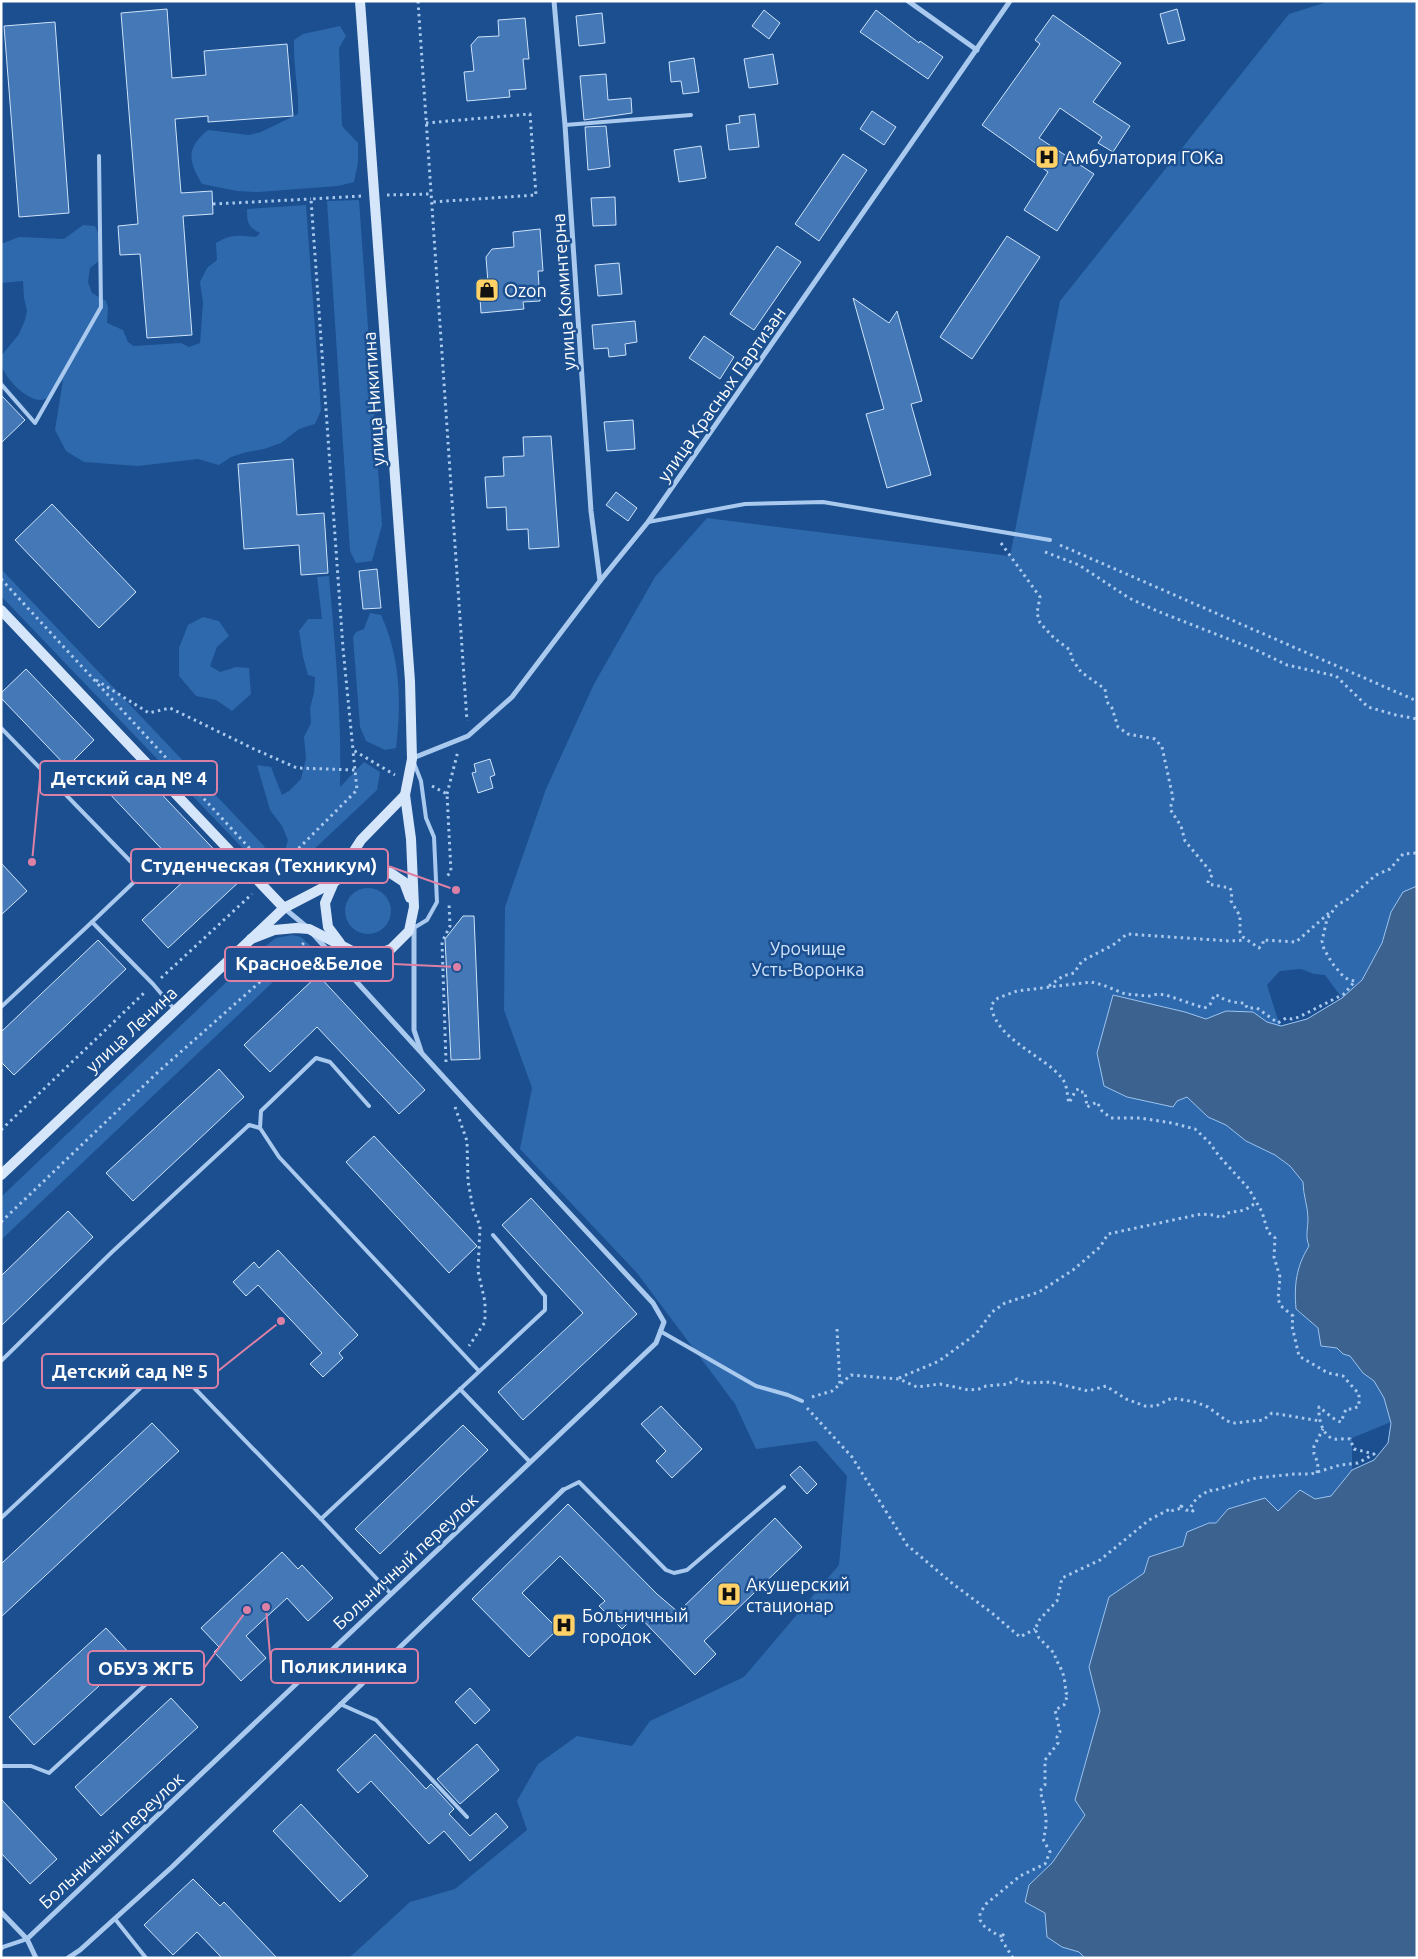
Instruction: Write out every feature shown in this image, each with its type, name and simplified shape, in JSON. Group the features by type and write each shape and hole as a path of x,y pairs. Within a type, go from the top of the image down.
{"main road":[{"name":"улица Никитина","path":"360,1 410,681 412,759 406,794 411,839 414,907"},
{"path":"1,610 284,908"},
{"path":"342,946 328,927 325,903 334,882 361,840 406,794"},
{"path":"251,939 274,930 296,928 312,932 358,954 375,955 391,949 409,931 414,907 404,882 382,868 356,867 334,882"},
{"name":"улица Ленина","path":"1,1175 284,908 334,882"}],"street":[{"name":"улица Коминтерна","path":"554,1 566,125 591,511 600,581"},
{"path":"908,1 977,50"},
{"name":"улица Красных Партизан","path":"412,759 468,736 512,698 600,581 648,522 1010,1"},
{"path":"414,907 414,1030 422,1054"},
{"path":"284,908 312,932 447,1081"},
{"name":"Больничный переулок","path":"27,1939 656,1343 664,1322 653,1303 447,1081"},
{"path":"68,1958 80,1950 172,1867 563,1490"},
{"path":"1,1912 27,1939 36,1958"}],"lane":[{"path":"566,125 691,115"},
{"path":"1,384 35,423 101,307 99,156"},
{"path":"648,522 745,504 823,502 1050,540"},
{"path":"1,728 138,869 134,882 1,1007"},
{"path":"391,949 414,927 427,920 437,902 434,837 426,818 421,781 412,759"},
{"path":"92,922 153,984 175,1010"},
{"path":"369,1106 330,1062 316,1058 261,1111 260,1128 279,1157 479,1371"},
{"path":"1,1361 112,1252 249,1125 260,1128"},
{"path":"321,1519 545,1310 545,1296 493,1235"},
{"path":"660,1331 756,1386 788,1395 802,1402"},
{"path":"1,1518 164,1366 175,1368 391,1594"},
{"path":"460,1389 530,1462"},
{"path":"563,1490 580,1482 666,1570 674,1574 686,1570 784,1487"},
{"path":"1,1766 31,1766 48,1773 180,1653"},
{"path":"340,1704 376,1720 467,1816"},
{"path":"115,1919 146,1958"},
{"path":"1,1949 27,1939"}],"path":[{"path":"418,1 467,708 465,728"},
{"path":"426,123 530,114 536,195 432,202"},
{"path":"213,204 311,198 431,194"},
{"path":"1,1130 153,984 262,885 357,790 343,639 311,198"},
{"path":"989,531 1000,540 1011,559 1036,589 1040,597 1037,613 1040,622 1054,638 1070,650 1072,659 1081,672 1105,689 1107,702 1112,708 1118,728 1128,734 1155,739 1162,747 1173,798 1170,809 1181,826 1185,841 1211,872 1212,875 1208,884 1230,888 1232,892 1231,901 1240,916 1240,932 1246,940 1258,948 1263,944 1263,940 1296,942 1331,910 1348,899 1376,875 1390,869 1403,854 1417,853"},
{"path":"1050,540 1417,701"},
{"path":"1043,552 1079,565 1129,598 1157,611 1254,649 1287,665 1336,676 1368,707 1417,719"},
{"path":"1,579 260,859"},
{"path":"93,678 149,713 170,708 297,768 355,770"},
{"path":"448,884 447,876 451,872 447,794 460,747"},
{"path":"353,750 393,774 409,779"},
{"path":"421,781 447,794"},
{"path":"447,1081 442,942 450,926 449,901"},
{"path":"1320,1421 1272,1413 1263,1420 1235,1423 1228,1421 1208,1407 1195,1402 1172,1398 1156,1406 1145,1406 1126,1399 1106,1386 1088,1391 1051,1382 1026,1383 1017,1379 1008,1384 969,1390 940,1384 917,1387 899,1379 851,1375 840,1386 825,1394 804,1397 802,1402 852,1458 907,1545 1020,1637 1035,1629 1040,1619 1057,1601 1062,1578 1100,1560 1156,1516 1170,1509 1172,1511 1178,1510 1182,1508 1181,1506 1186,1510 1193,1511 1190,1509 1191,1505 1202,1494 1210,1490 1212,1492 1256,1478 1317,1472 1340,1465 1358,1463 1374,1454 1354,1449 1350,1439 1334,1439 1323,1429 1318,1407 1341,1422 1346,1409 1353,1409 1359,1406 1359,1394 1343,1376 1328,1373 1299,1356 1292,1326 1293,1316 1281,1306 1278,1299 1280,1277 1274,1257 1275,1238 1268,1232 1257,1202 1249,1189 1209,1142 1195,1129 1172,1123 1140,1118 1111,1118 1102,1111 1097,1102 1087,1107 1085,1092 1081,1092 1079,1089 1076,1090 1068,1103 1069,1097 1063,1080 1052,1068 1007,1035 991,1009 991,1005 1007,994 1016,991 1091,982 1125,994 1166,995 1204,1008 1212,1002 1214,995 1218,995 1223,999 1245,1003 1248,1008 1257,1008 1278,1023 1286,1018 1292,1019 1311,1012 1344,994 1355,981 1343,976 1332,963 1323,946 1324,927 1331,910"},
{"path":"1,1222 158,1072 312,932"},
{"path":"1048,986 1063,976 1074,974 1082,961 1127,934 1230,941 1246,940"},
{"path":"454,1106 468,1141 468,1181 473,1209 480,1226 478,1271 485,1302 485,1322 464,1355"},
{"path":"899,1379 939,1360 976,1334 992,1312 1005,1303 1039,1292 1073,1270 1100,1248 1108,1234 1201,1214 1222,1218 1227,1213 1245,1210 1257,1202"},
{"path":"837,1329 840,1386"},
{"path":"1317,1472 1318,1463 1314,1454 1314,1446 1323,1429"},
{"path":"1013,1958 1001,1939 1004,1933 1001,1936 989,1930 980,1920 980,1913 986,1904 1020,1876 1045,1864 1050,1852 1043,1839 1046,1829 1046,1816 1040,1791 1045,1785 1046,1760 1058,1743 1057,1737 1060,1732 1055,1710 1064,1705 1068,1694 1066,1693 1061,1669 1055,1660 1055,1654 1039,1638 1035,1629"}],"green space":[{"name":"Урочище Усть-Воронка","path":"1330,1 1417,1 1417,886 1403,892 1391,912 1382,943 1362,980 1342,998 1325,975 1314,974 1301,969 1280,971 1267,985 1280,1026 1267,1022 1253,1012 1226,1011 1207,1019 1113,995 1152,1102 1173,1107 1177,1101 1187,1097 1208,1116 1226,1125 1246,1141 1275,1155 1290,1166 1303,1182 1308,1214 1307,1236 1309,1246 1301,1261 1297,1276 1295,1292 1296,1309 1318,1328 1321,1346 1337,1348 1343,1354 1350,1356 1363,1373 1374,1381 1384,1398 1391,1422 1352,1438 1352,1470 1331,1496 1278,1511 1228,1509 1216,1523 1183,1546 1149,1557 1144,1573 1109,1597 1089,1667 1100,1711 1075,1800 1085,1815 1052,1863 1030,1885 1062,1947 1079,1952 1085,1958 349,1958 410,1902 455,1889 527,1830 517,1801 538,1764 577,1736 632,1746 650,1721 744,1677 839,1565 847,1476 816,1441 756,1449 735,1404 637,1273 520,1149 532,1088 504,1010 505,907 546,789 594,684 655,577 707,518 1010,556 1060,301 1289,14"},
{"path":"340,26 346,36 339,48 342,126 358,143 358,163 354,182 338,186 258,192 237,191 202,184 192,161 193,149 201,137 208,130 249,135 261,132 298,114 294,40 303,34"},
{"path":"359,200 382,525 372,561 356,563 350,551 327,201"},
{"path":"306,205 321,410 315,424 299,429 281,443 231,457 219,465 198,459 138,466 84,462 66,451 55,430 63,380 47,398 35,399 16,387 3,369 2,355 19,334 27,311 23,281 1,283 1,244 19,237 64,239 83,225 95,226 100,237 99,261 90,268 88,282 92,293 106,301 108,307 107,323 123,330 128,342 134,346 181,343 189,347 200,343 203,303 200,282 207,268 217,260 216,243 235,236 256,237 260,233 249,224 247,209"},
{"path":"1,569 265,847 253,859 1,596"},
{"path":"329,576 339,707 340,787 364,762 380,772 377,790 292,870 284,854 288,840 282,826 270,810 257,765 271,767 282,795 301,779 306,758 304,737 311,723 310,708 314,693 315,677 308,675 299,631 308,619 322,619 317,577"},
{"path":"370,613 381,615 392,647 398,680 399,714 396,748 385,750 366,741 360,727 353,637 356,632 364,629"},
{"path":"203,617 219,621 229,636 217,647 210,666 220,672 236,667 249,668 251,694 232,711 216,700 196,696 179,676 179,648 188,625"},
{"path":"368,888 381,892 387,898 391,911 387,924 381,930 368,934 355,930 349,924 345,911 349,898 355,892"},
{"path":"292,935 301,937 311,946 1,1240 1,1197 259,951 276,938"}],"shaded area":[{"path":"1417,886 1417,1958 1085,1958 1079,1952 1062,1947 1047,1937 1045,1913 1025,1902 1029,1885 1052,1863 1085,1815 1075,1800 1100,1711 1089,1667 1109,1597 1144,1573 1149,1557 1183,1546 1187,1532 1209,1523 1216,1523 1228,1509 1265,1498 1278,1511 1300,1490 1315,1499 1331,1496 1352,1470 1374,1460 1388,1443 1391,1423 1384,1398 1374,1381 1363,1373 1350,1356 1343,1354 1337,1348 1321,1346 1318,1328 1296,1309 1295,1292 1297,1276 1301,1261 1309,1246 1307,1236 1308,1214 1303,1182 1290,1166 1275,1155 1246,1141 1226,1125 1208,1117 1187,1097 1177,1101 1173,1107 1127,1097 1104,1086 1097,1053 1113,995 1185,1012 1206,1019 1226,1011 1253,1012 1267,1022 1281,1026 1307,1019 1342,998 1362,980 1382,943 1391,912 1403,892"}],"building":[{"path":"167,9 172,78 206,75 204,51 287,44 293,116 208,122 208,116 175,119 181,193 212,191 213,214 183,216 192,335 147,338 140,254 120,255 118,226 138,224 121,13"},
{"path":"1177,9 1185,40 1168,44 1160,14"},
{"path":"764,10 780,23 769,39 752,26"},
{"path":"876,10 919,43 920,41 943,57 928,79 860,32"},
{"path":"602,13 605,43 579,46 576,16"},
{"path":"1053,15 1121,63 1093,102 1130,126 1113,152 1098,143 1102,137 1060,108 1039,138 1094,174 1057,231 1024,210 1048,172 982,125 1040,44 1035,40"},
{"path":"525,18 529,59 523,59 526,89 509,90 510,97 467,101 464,72 474,71 471,45 478,37 499,36 498,20"},
{"path":"55,22 69,213 19,217 4,26"},
{"path":"773,54 778,84 749,88 744,59"},
{"path":"694,58 699,92 683,94 681,81 671,82 669,62"},
{"path":"606,74 608,100 631,98 632,113 584,120 580,76"},
{"path":"872,111 896,127 884,145 860,129"},
{"path":"755,114 759,147 729,150 726,125 740,123 739,116"},
{"path":"606,126 610,167 588,170 585,127"},
{"path":"701,146 706,178 679,182 674,150"},
{"path":"843,154 867,170 819,241 795,224"},
{"path":"615,197 616,225 593,226 591,198"},
{"path":"540,229 543,271 538,271 540,301 523,302 524,309 481,313 479,284 488,283 486,257 492,249 514,247 513,232"},
{"path":"1007,236 1040,257 972,359 940,337"},
{"path":"777,246 801,262 754,330 730,314"},
{"path":"619,263 622,294 598,296 595,265"},
{"path":"853,298 889,323 897,311 922,401 911,404 931,475 887,488 866,414 884,409"},
{"path":"635,321 637,342 625,344 626,355 609,357 608,348 594,349 592,325"},
{"path":"704,336 734,357 720,379 689,358"},
{"path":"1,395 25,420 1,443"},
{"path":"633,420 635,449 607,451 604,422"},
{"path":"551,436 559,547 529,549 528,529 507,530 506,507 487,508 485,477 504,476 503,457 524,456 523,437"},
{"path":"293,459 297,515 324,513 328,573 301,575 299,545 244,549 238,464"},
{"path":"616,492 637,508 628,521 606,505"},
{"path":"52,504 136,592 99,628 15,540"},
{"path":"377,569 381,608 363,609 359,571"},
{"path":"26,669 94,740 67,767 1,698 1,693"},
{"path":"490,759 495,775 490,777 493,788 478,793 472,773 476,772 474,764"},
{"path":"134,765 242,879 168,948 142,920 188,877 107,791"},
{"path":"1,863 27,891 1,915"},
{"path":"463,916 474,916 480,1059 451,1060 445,939"},
{"path":"98,940 126,969 14,1075 1,1062 1,1032"},
{"path":"318,975 425,1090 399,1114 317,1027 270,1072 244,1045"},
{"path":"219,1069 244,1097 133,1201 106,1173"},
{"path":"374,1136 477,1246 449,1273 346,1162"},
{"path":"531,1198 637,1314 523,1420 498,1392 583,1313 502,1225"},
{"path":"68,1211 93,1237 1,1326 1,1276"},
{"path":"278,1250 358,1335 339,1353 343,1358 323,1377 310,1364 322,1353 258,1285 246,1296 233,1282 254,1262 259,1268"},
{"path":"661,1406 702,1449 672,1478 656,1461 666,1451 641,1424"},
{"path":"152,1423 179,1451 1,1617 1,1564"},
{"path":"463,1425 488,1450 380,1554 355,1529"},
{"path":"800,1466 817,1484 807,1494 790,1475"},
{"path":"568,1504 657,1594 678,1612 775,1518 802,1547 704,1641 716,1654 695,1675 637,1614 622,1629 599,1606 605,1601 560,1556 522,1593 558,1629 529,1657 472,1599"},
{"path":"282,1552 298,1569 302,1565 333,1598 308,1621 287,1598 246,1636 266,1658 241,1681 214,1652 219,1647 201,1628"},
{"path":"106,1628 132,1656 34,1745 9,1717"},
{"path":"470,1688 490,1710 475,1724 455,1702"},
{"path":"171,1698 198,1727 101,1816 75,1787"},
{"path":"375,1734 426,1789 431,1784 454,1809 449,1814 470,1836 496,1813 508,1827 470,1861 444,1831 429,1844 371,1781 358,1793 337,1770"},
{"path":"477,1744 499,1770 460,1804 437,1779"},
{"path":"1,1799 57,1859 30,1884 1,1853"},
{"path":"301,1804 368,1876 340,1902 273,1831"},
{"path":"193,1879 220,1906 224,1902 277,1958 222,1958 197,1932 173,1955 144,1925"}],"place":[{"name":"Амбулатория ГОКа","path":"1047,157"},
{"name":"Ozon","path":"487,290"},
{"name":"Детский сад № 4","path":"32,862"},
{"name":"Студенческая (Техникум)","path":"456,890"},
{"name":"Красное&Белое","path":"457,967"},
{"name":"Детский сад № 5","path":"281,1321"},
{"name":"Акушерский стационар","path":"729,1594"},
{"name":"Поликлиника","path":"266,1607"},
{"name":"ОБУЗ ЖГБ","path":"247,1610"},
{"name":"Больничный городок","path":"564,1625"}]}
